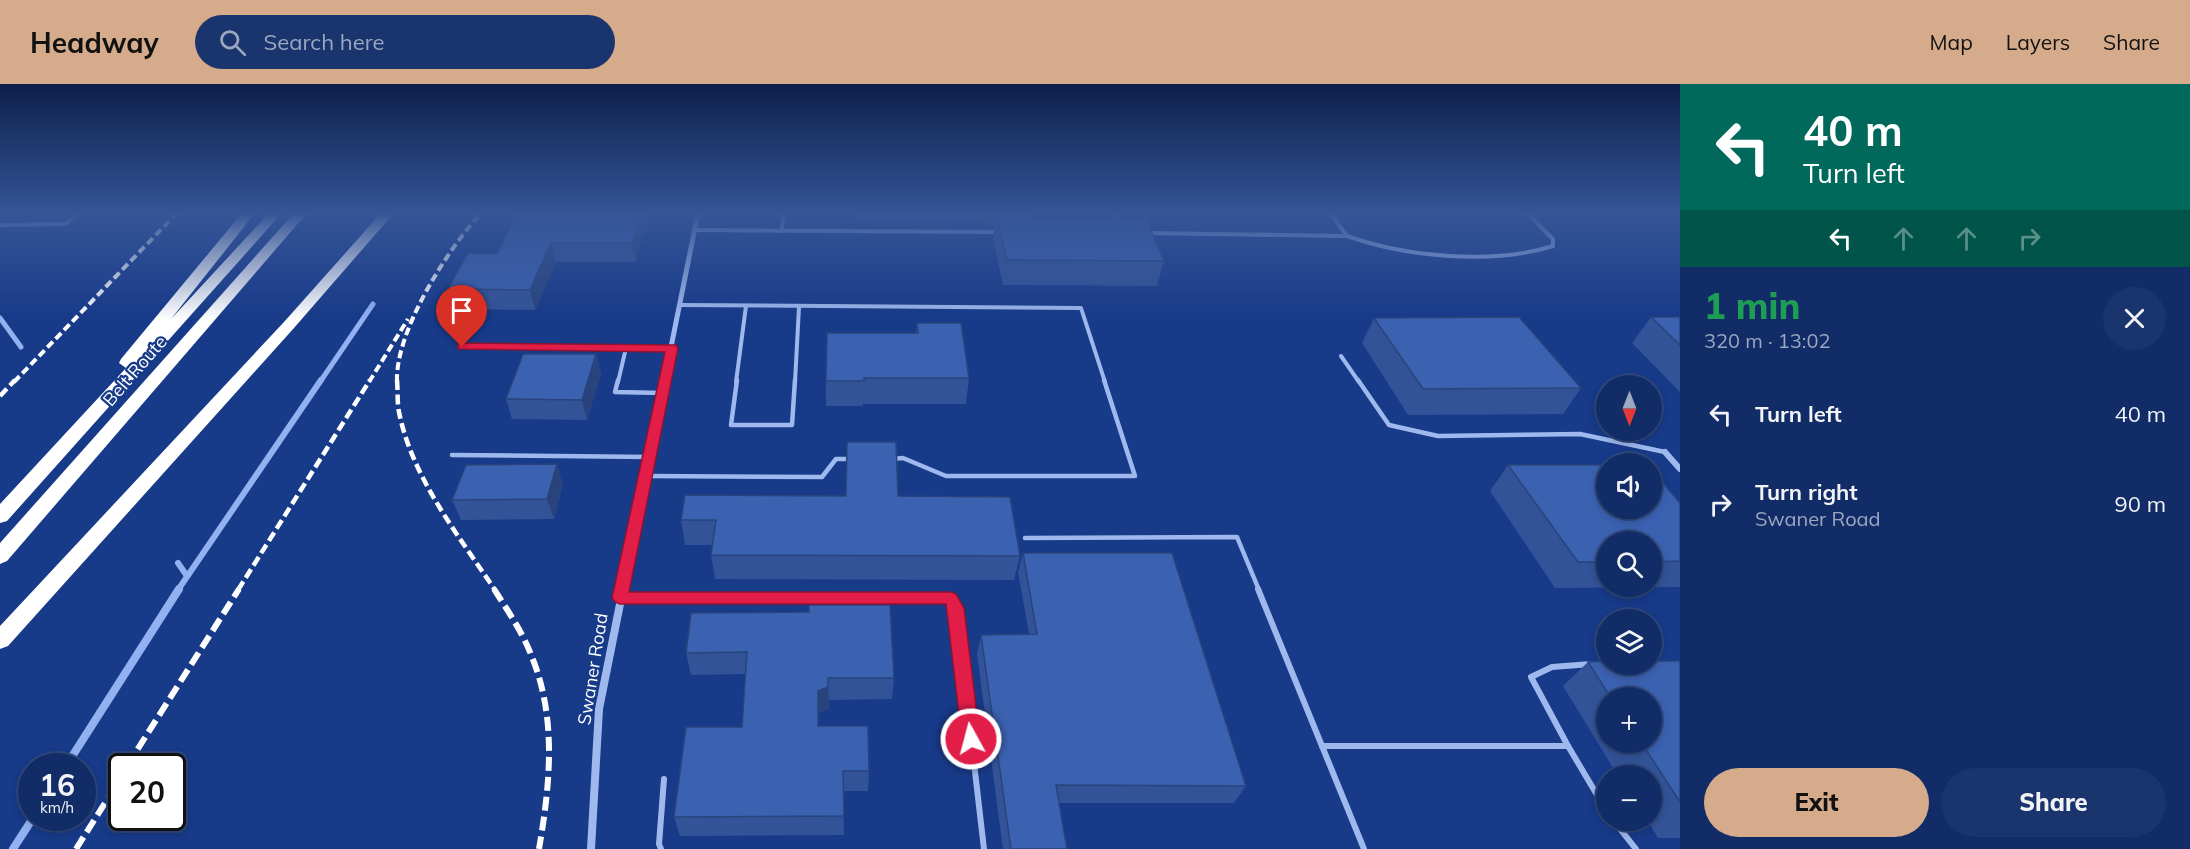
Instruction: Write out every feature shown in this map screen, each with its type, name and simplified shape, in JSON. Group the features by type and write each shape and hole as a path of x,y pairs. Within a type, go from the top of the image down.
{"highway":[{"path":"83,426 144,339 219,249"},
{"name":"Belt Route","path":"0,516 244,249"},
{"name":"Belt Route","path":"0,556 271,249"},
{"path":"0,640 356,249"}],"street":[{"name":"Swaner Road","path":"591,849 599,709 691,249"},
{"path":"1665,452 1680,469"}],"lane":[{"path":"1388,249 1410,253 1507,254 1547,249"},
{"path":"681,305 1081,308 1135,476 946,476 903,459 881,459"},
{"path":"746,306 731,425 792,425 799,307"},
{"path":"462,347 672,348"},
{"path":"626,348 615,392 663,393"},
{"path":"1341,356 1389,425 1438,436 1580,434 1665,452"},
{"path":"452,455 650,457"},
{"path":"646,476 822,477 836,459 859,459"},
{"path":"1025,538 1237,537 1364,849"},
{"path":"620,598 951,598 956,608 984,849"},
{"path":"1596,664 1558,665 1538,671 1531,677 1596,793"},
{"path":"1322,746 1568,746"},
{"path":"661,849 659,844 664,779"},
{"path":"1622,831 1636,849"}],"building":[{"path":"499,249 548,249 530,290 448,289 468,253 497,254"},
{"path":"1004,249 1159,249 1164,261 1007,260"},
{"path":"1519,317 1581,388 1423,389 1374,318"},
{"path":"1651,317 1680,317 1680,345"},
{"path":"917,323 961,323 969,378 864,378 864,381 826,381 827,333 918,333"},
{"path":"523,354 596,354 582,400 506,399"},
{"path":"847,442 896,442 898,496 1010,497 1020,556 711,555 716,520 681,520 685,495 846,496"},
{"path":"557,464 547,499 452,500 466,465"},
{"path":"1508,465 1596,465 1596,519 1662,519 1662,482 1680,503 1680,561 1662,562 1662,531 1596,531 1596,562 1578,562"},
{"path":"1023,553 1172,553 1246,786 1056,785 1067,849 1011,849 981,635 1037,634"},
{"path":"809,605 890,605 894,678 828,678 828,687 818,691 818,726 868,726 869,771 843,771 844,816 674,817 686,727 742,727 747,652 686,653 691,613 809,612"},
{"path":"1662,661 1680,661 1680,802 1662,774 1662,765 1656,765 1648,753 1662,753 1662,687 1604,687 1596,675 1662,675"},
{"path":"1588,662 1596,662 1596,675"}],"waterway":[{"path":"320,382 373,304"},
{"path":"0,318 21,347"},
{"path":"178,590 321,380"},
{"path":"178,563 187,576"},
{"path":"74,753 179,589"},
{"path":"13,849 25,831"}],"railway":[{"path":"14,382 143,249"},
{"path":"397,381 399,362 414,316 439,269 453,249"},
{"path":"369,382 408,319"},
{"path":"0,396 15,380"},
{"path":"238,590 370,380"},
{"path":"397,381 399,412 414,460 438,506 495,590"},
{"path":"135,753 239,589"},
{"path":"494,589 528,648 540,680 545,704 549,752 546,801 539,849"},
{"path":"76,849 108,798"}],"route":[{"path":"462,347 672,348 620,598 951,598 956,608 971,739"}]}
